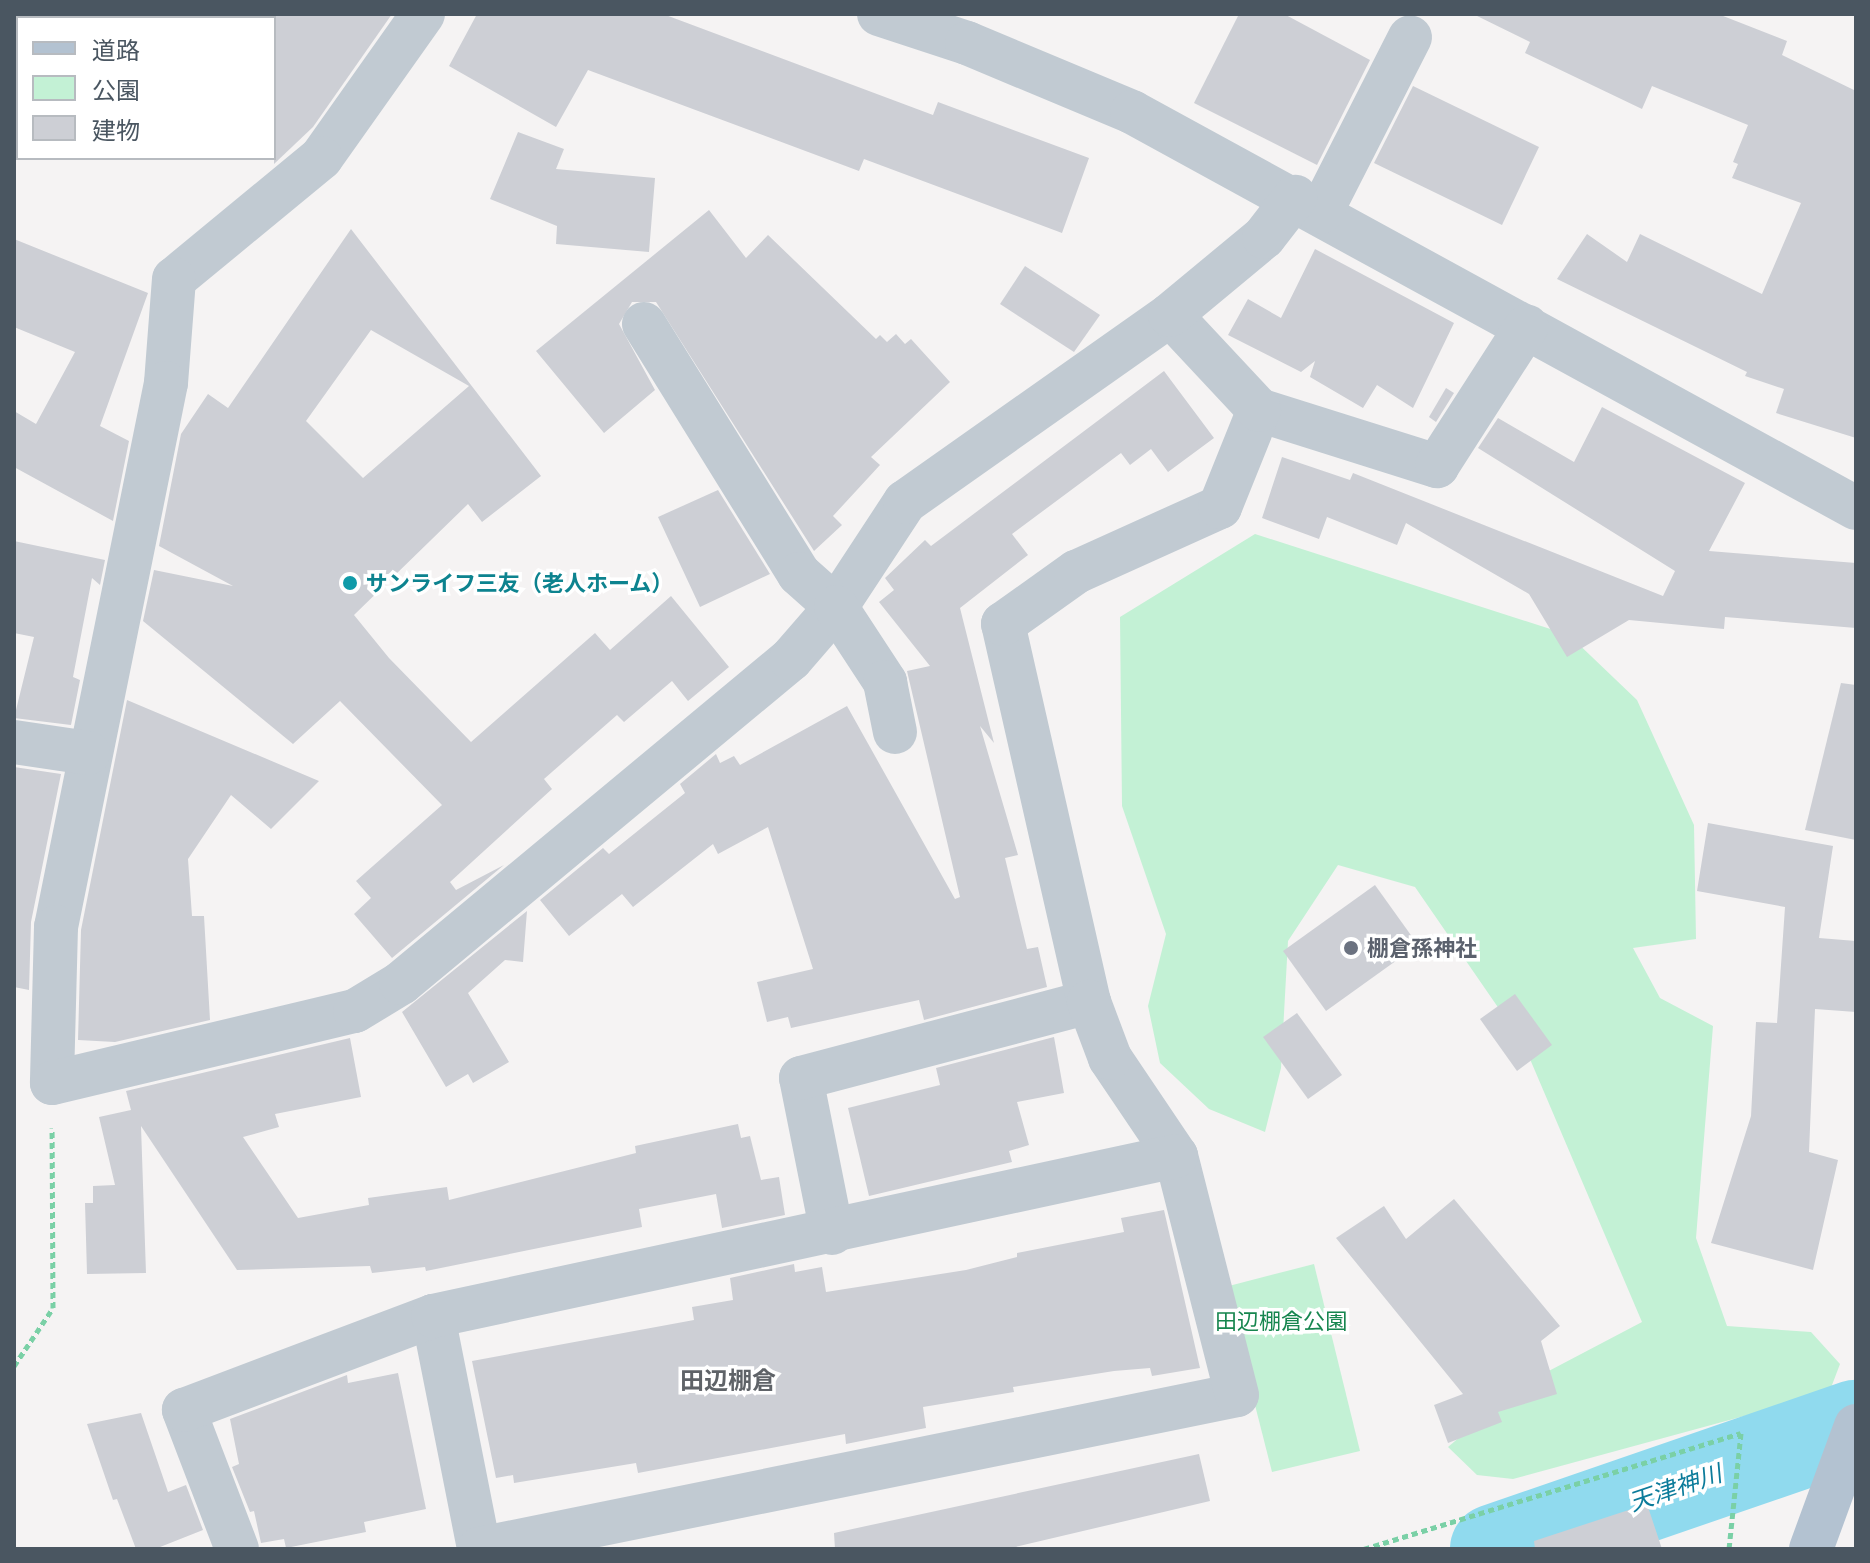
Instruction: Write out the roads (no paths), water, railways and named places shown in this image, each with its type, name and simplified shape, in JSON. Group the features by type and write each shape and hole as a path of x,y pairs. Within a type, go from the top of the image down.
{"main road":[{"path":"1811,1549 1856,1426"}],"street":[{"path":"423,14 321,158 174,279 166,383 88,753 56,927 52,1083 355,1011 401,983 791,659 836,607 905,502 1170,315 1308,204 1410,37"},
{"path":"879,14 976,29 1308,204 1856,508"},
{"path":"1170,315 1259,410 1437,466 1527,326"},
{"path":"644,324 799,574 836,607 885,682 895,732"},
{"path":"433,1316 479,1549 1237,1395 1176,1156 1110,1058 1089,1002 1003,624 1076,572 1220,507 1259,410"},
{"path":"14,742 88,753"},
{"path":"832,1233 801,1078 1089,1002"},
{"path":"237,1549 184,1410 433,1316 832,1233 1176,1156"}],"waterway":[{"name":"天津神川","path":"1495,1549 1856,1425"}],"place":[{"name":"サンライフ三友（老人ホーム）","path":"350,583"},
{"name":"棚倉孫神社","path":"1351,948"}],"district":[{"name":"田辺棚倉","path":"728,1380"}],"park label":[{"name":"田辺棚倉公園","path":"1281,1321"}]}
